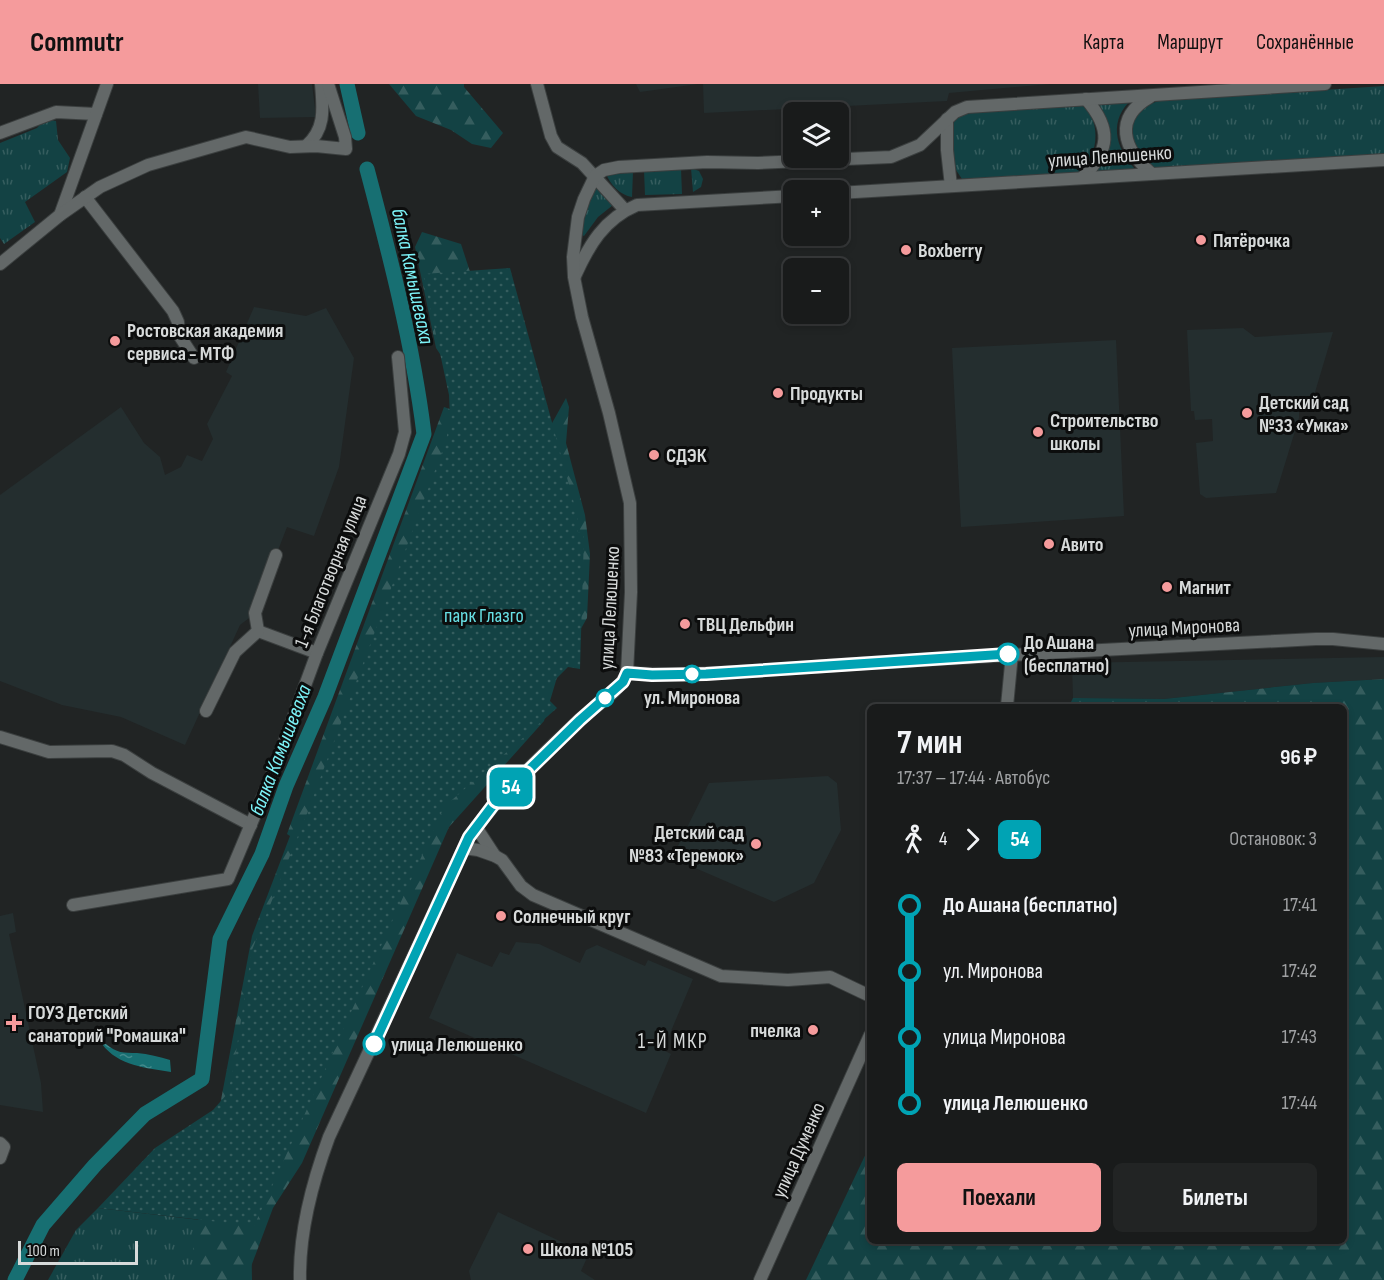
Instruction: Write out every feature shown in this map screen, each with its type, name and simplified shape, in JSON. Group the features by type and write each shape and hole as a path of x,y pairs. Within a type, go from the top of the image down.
{"street":[{"path":"60,215 107,84"},
{"path":"306,146 316,138 320,128 323,106 321,84"},
{"path":"0,264 85,197 100,187 148,165 246,137 290,147 306,146 346,150 345,137 328,84"},
{"path":"537,84 551,136 557,147 582,162 625,210"},
{"path":"595,176 604,170 618,167 891,157 920,145 947,119 967,107 1325,84"},
{"path":"1151,96 1133,109 1126,126 1131,152 1151,173"},
{"path":"1083,177 1097,163 1104,147 1104,134 1099,115 1086,99"},
{"path":"0,133 56,112 96,114"},
{"path":"947,119 947,150 951,186"},
{"name":"улица Лелюшенко","path":"849,192 1384,160"},
{"name":"улица Лелюшенко","path":"300,1280 303,1231 314,1184 329,1137 464,848 476,827 494,804 623,682 627,673 631,592 630,503 609,413 582,317 574,277 573,257 578,217 595,176"},
{"path":"85,197 173,311 178,322 179,335 194,358"},
{"path":"574,277 589,245 612,220 625,210 637,205 783,197"},
{"name":"1-я Благотворная улица","path":"73,905 228,879 399,454 405,432 398,357"},
{"path":"258,631 255,613 276,555"},
{"path":"258,631 317,653"},
{"path":"207,711 235,652 258,631"},
{"name":"улица Миронова","path":"627,673 706,674 1012,654 1333,639 1384,644"},
{"path":"1007,704 1012,654"},
{"path":"0,737 49,752 112,751 124,755 152,773 251,825"},
{"path":"476,827 495,856"},
{"path":"464,848 478,850 502,860 521,886 533,894 721,976 788,980 830,977 867,995"},
{"name":"улица Думенко","path":"760,1280 867,1042"}],"shaded area":[{"path":"258,84 312,84 316,117 260,118"},
{"path":"636,84 698,84 640,92"},
{"path":"703,84 1050,84 949,93 947,101 849,106 849,102 783,102 783,109 704,113"},
{"path":"254,307 306,316 326,308 354,358 339,467 314,536 287,527 253,615 240,625 185,745 121,717 62,705 0,681 0,495 121,407 144,443 160,457 165,475 181,467 187,455 202,461 213,439 207,424 232,376 226,372"},
{"name":"Детский сад №33 «Умка»","path":"1243,328 1255,337 1333,332 1310,409 1299,407 1299,418 1276,493 1206,498 1200,494 1196,443 1213,441 1212,419 1195,420 1194,411 1191,411 1187,330"},
{"name":"Строительство школы","path":"1116,340 1124,516 961,527 952,348"},
{"path":"1384,657 1384,679 1313,683 1164,699 1073,698 1072,663"},
{"name":"Детский сад №83 «Теремок»","path":"828,776 837,783 841,830 814,883 774,902 672,858 709,783"},
{"name":"ГОУЗ Детский санаторий \"Ромашка\"","path":"13,913 16,932 9,934 41,1083 43,1112 0,1105 0,916"},
{"path":"516,942 539,944 580,963 586,950 597,945 645,966 648,960 693,979 663,1050 671,1054 646,1113 429,1018 457,953 492,967 500,952 509,955"},
{"name":"Школа №105","path":"498,1212 583,1252 586,1260 581,1271 595,1280 471,1280 469,1271"}],"green space":[{"path":"389,84 464,84 464,87 503,133 491,148 472,144 451,130 416,116"},
{"path":"1384,86 1384,155 1159,169 1148,165 1133,151 1134,119 1142,109 1159,101"},
{"path":"1129,102 1118,120 1118,138 1125,156 1138,172 1091,174 1105,157 1110,140 1107,123 1098,103"},
{"path":"1080,104 1092,119 1095,139 1090,158 1077,173 962,179 954,167 952,121 968,110"},
{"path":"45,119 56,121 58,140 70,158 67,172 25,202 35,222 4,244 0,238 0,143 37,128"},
{"path":"691,168 699,171 703,179 701,187 693,192"},
{"path":"681,169 682,194 645,195 644,170"},
{"path":"633,171 632,197 616,189 606,173"},
{"path":"594,184 613,205 598,217 584,236 580,231"},
{"path":"422,232 461,244 473,281 446,363 436,348 415,247"},
{"name":"парк Глазго","path":"510,268 578,518 578,532 584,534 580,669 568,667 542,693 557,708 444,807 254,1226 98,1208 155,1148 213,1110 228,1093 252,950 308,811 446,441 450,419 449,395 423,274"},
{"name":"парк Глазго","path":"566,398 569,407 566,443 585,515 590,554 587,618 561,664 544,721 449,827 302,1163 273,1208 246,1280 197,1280 193,1248 252,936 290,836 287,834 444,407 482,420 551,425"},
{"path":"1384,679 1384,1280 806,1280 867,1151 867,1244 1347,1244 1347,704 1070,704 1073,698 1164,699 1313,683"},
{"path":"98,1208 251,1226 252,1280 48,1280 76,1230"}],"water":[{"path":"102,1044 120,1052 145,1054 170,1060 171,1072 134,1065 116,1057"}],"waterway":[{"name":"балка Камышеваха","path":"347,84 358,133"},
{"name":"балка Камышеваха","path":"15,1280 43,1225 95,1165 145,1114 202,1079 220,939 262,854 286,786 325,697 424,434 407,334 367,169"}],"bus line":[{"name":"54","path":"374,1044 469,837 494,804 580,720 623,682 627,673 706,674 1008,654"}],"place":[{"name":"Пятёрочка","path":"1201,240"},
{"name":"Boxberry","path":"906,250"},
{"name":"Ростовская академия сервиса - МТФ","path":"115,341"},
{"name":"Продукты","path":"778,393"},
{"name":"Детский сад №33 «Умка»","path":"1247,413"},
{"name":"Строительство школы","path":"1038,432"},
{"name":"СДЭК","path":"654,455"},
{"name":"Авито","path":"1049,544"},
{"name":"Магнит","path":"1167,587"},
{"name":"ТВЦ Дельфин","path":"685,624"},
{"name":"До Ашана (бесплатно)","path":"1008,654"},
{"name":"ул. Миронова","path":"692,674"},
{"name":"Детский сад №83 «Теремок»","path":"756,844"},
{"name":"Солнечный круг","path":"501,916"},
{"name":"ГОУЗ Детский санаторий \"Ромашка\"","path":"14,1023"},
{"name":"пчелка","path":"813,1030"},
{"name":"улица Лелюшенко","path":"374,1044"},
{"name":"Школа №105","path":"528,1249"}],"district":[{"name":"1-Й МКР","path":"673,1041"}]}
